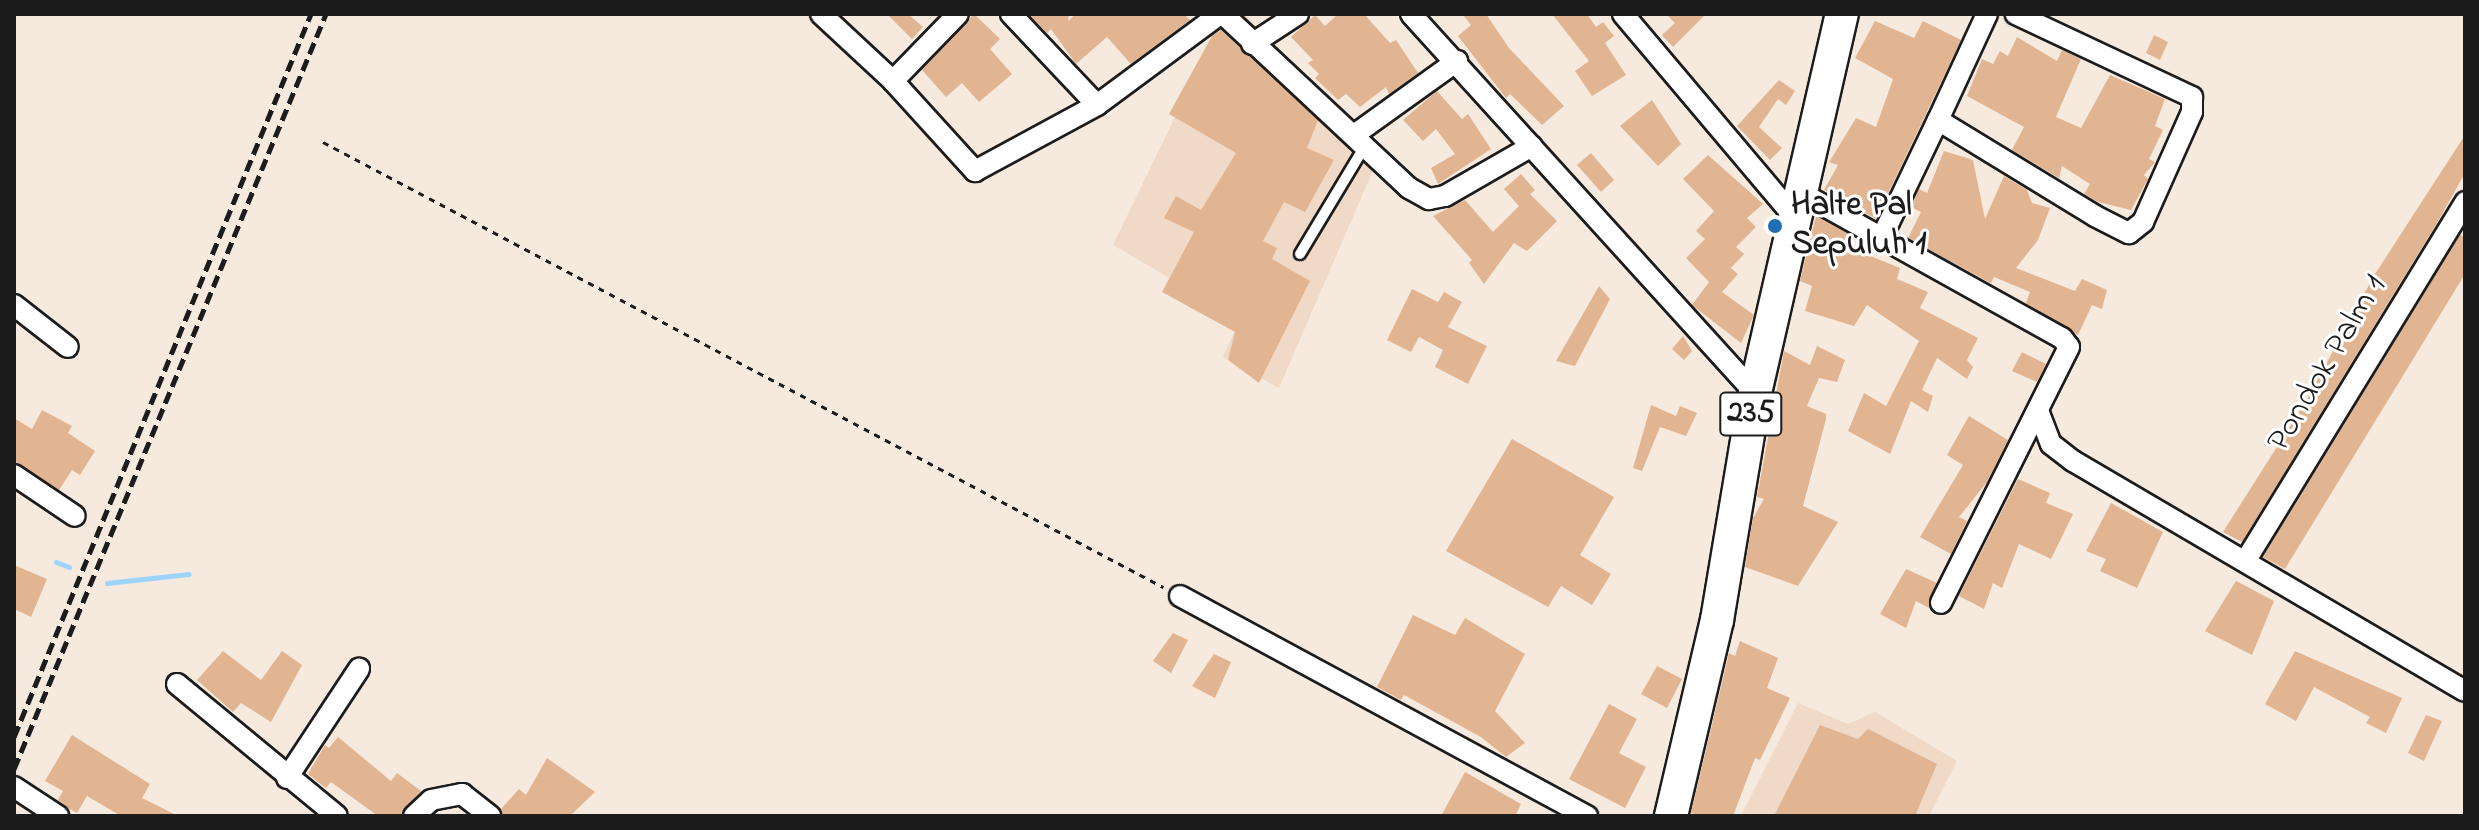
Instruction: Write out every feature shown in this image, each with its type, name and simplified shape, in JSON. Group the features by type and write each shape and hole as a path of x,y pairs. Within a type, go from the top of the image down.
{"main road":[{"name":"235","path":"1671,816 1717,620 1755,393 1842,14"}],"street":[{"path":"821,14 893,81 975,171 1097,105 1222,14 1409,188 1429,199 1466,185 1532,146"},
{"path":"893,81 958,14"},
{"path":"1011,14 1097,105"},
{"path":"1252,44 1298,14"},
{"path":"1623,14 1800,206 1880,241 2062,338 2069,347 2068,358 1941,603"},
{"path":"1880,241 1987,14"},
{"path":"1938,120 2095,216 2136,231 2188,123 2192,97 2016,14"},
{"path":"1416,16 1755,393"},
{"path":"1359,140 1457,61"},
{"name":"Pondok Palm 1","path":"2246,560 2465,202"},
{"path":"14,305 68,347"},
{"path":"2039,413 2051,444 2073,461 2465,691"},
{"path":"14,475 75,516"},
{"path":"1180,596 1587,816"},
{"path":"287,778 359,669"},
{"path":"177,684 287,778 337,816"},
{"path":"14,787 58,816"},
{"path":"414,816 431,800 462,794 490,816"}],"lane":[{"path":"1300,254 1359,140"}],"path":[{"path":"323,142 1180,596"}],"shaded area":[{"path":"1225,14 1244,14 1381,152 1279,388 1223,357 1240,319 1113,245"},
{"path":"1798,703 1848,724 1875,712 1957,761 1929,816 1741,816"}],"building":[{"path":"887,14 908,14 923,27 912,39"},
{"path":"974,14 1000,39 990,49 1012,74 979,102 962,83 946,97 922,70"},
{"path":"1029,14 1069,14 1068,21 1076,14 1184,14 1190,20 1131,64 1107,37 1076,64 1051,29 1047,33"},
{"path":"1338,14 1364,14 1390,43 1396,40 1418,73 1389,94 1386,87 1360,107 1346,94 1338,100 1315,78 1319,74 1308,63 1313,60 1291,37 1315,15 1325,26"},
{"path":"1462,14 1486,14 1509,48 1564,106 1542,125 1510,94 1506,98 1458,36 1471,25"},
{"path":"1552,14 1587,14 1596,27 1603,22 1614,36 1605,43 1626,75 1592,96 1575,71 1589,61"},
{"path":"1666,14 1706,14 1673,47 1662,35 1675,23"},
{"path":"1875,21 1914,38 1923,21 1961,40 1876,219 1824,190 1838,165 1829,162 1856,118 1876,127 1893,79 1855,58"},
{"path":"1221,30 1318,120 1307,148 1334,160 1305,212 1284,202 1263,241 1277,248 1272,259 1310,281 1259,383 1228,360 1235,332 1162,292 1194,232 1164,218 1176,196 1201,210 1236,153 1169,114 1212,36"},
{"path":"2154,35 2168,42 2160,60 2146,53"},
{"path":"2017,37 2057,61 2062,50 2081,59 2056,117 2081,128 2110,75 2165,99 2155,126 2163,130 2149,159 2155,162 2144,175 2148,179 2131,210 2098,202 2084,194 2090,184 2062,166 2059,178 2012,150 2024,127 1967,96 1982,59 1993,64 2000,51 2008,56"},
{"path":"1779,80 1795,91 1786,105 1778,99 1759,127 1782,148 1770,160 1737,126"},
{"path":"1437,91 1462,119 1468,114 1491,149 1438,184 1431,168 1455,154 1436,129 1423,141 1403,120"},
{"path":"1652,100 1681,144 1658,166 1620,126"},
{"path":"2465,135 2465,173 2437,223 2242,542 2223,532 2306,401 2375,274"},
{"path":"1944,151 1973,160 1985,219 2004,176 2027,190 2032,203 2050,208 2038,240 2016,268 2075,291 2082,279 2107,290 2102,309 2092,305 2078,335 2026,303 2030,292 1994,277 1991,283 1908,238 1921,212 1911,207 1919,189 1927,193"},
{"path":"1591,153 1614,180 1601,192 1577,165"},
{"path":"1708,155 1763,204 1747,218 1756,227 1736,247 1744,254 1731,268 1738,274 1722,292 1754,315 1741,343 1692,305 1709,282 1686,258 1705,239 1696,231 1714,211 1683,179"},
{"path":"1521,174 1535,190 1530,194 1557,221 1527,251 1514,243 1484,284 1469,263 1472,260 1433,216 1465,200 1493,232 1519,206 1504,189"},
{"path":"1816,216 1852,236 1848,247 1900,268 1897,279 1928,292 1920,308 1978,338 1967,360 1973,367 1967,379 1937,358 1922,390 1933,396 1928,412 1911,401 1890,454 1848,431 1864,393 1886,406 1919,341 1867,305 1854,326 1805,311 1812,286 1800,281"},
{"path":"2460,235 2465,237 2465,274 2285,569 2263,557"},
{"path":"1599,286 1610,299 1575,366 1556,361"},
{"path":"1412,289 1438,302 1444,292 1462,302 1448,327 1487,346 1468,384 1435,367 1443,350 1419,337 1411,352 1387,340"},
{"path":"1683,336 1692,351 1684,360 1672,349"},
{"path":"1817,346 1845,360 1837,382 1819,378 1807,406 1826,414 1826,419 1803,506 1838,522 1798,586 1745,567 1753,518 1764,499 1757,497 1784,351 1810,365"},
{"path":"2022,352 2046,364 2037,382 2012,371"},
{"path":"1651,405 1676,416 1680,406 1697,413 1686,436 1660,427 1642,471 1633,468"},
{"path":"42,410 72,426 68,433 95,451 80,475 72,470 59,490 14,461 14,418 32,429"},
{"path":"1969,416 2008,440 1987,482 1959,517 1967,521 1951,554 1920,537 1963,465 1947,455"},
{"path":"1512,439 1614,497 1580,555 1611,574 1592,605 1561,586 1548,607 1446,551"},
{"path":"2018,479 2050,493 2046,503 2073,514 2051,559 2019,544 2002,588 1993,583 1984,609 1959,596"},
{"path":"2111,503 2163,532 2137,588 2100,571 2106,559 2086,551"},
{"path":"14,565 47,579 31,617 14,609"},
{"path":"1906,569 1937,583 1929,608 1916,601 1906,628 1880,614"},
{"path":"2236,581 2274,601 2252,655 2205,631"},
{"path":"1413,615 1455,635 1465,618 1525,654 1495,711 1525,743 1506,757 1481,737 1404,695 1401,700 1377,687"},
{"path":"1173,633 1188,640 1171,673 1153,661"},
{"path":"1740,641 1778,658 1767,688 1790,698 1760,760 1755,758 1733,816 1701,816 1691,813 1729,653 1735,656"},
{"path":"223,651 261,680 282,651 302,665 271,722 241,703 233,712 197,680"},
{"path":"2295,651 2402,698 2386,733 2366,723 2370,717 2314,687 2296,721 2265,704"},
{"path":"1214,654 1231,662 1215,698 1192,686"},
{"path":"1657,666 1682,679 1667,708 1641,694"},
{"path":"1609,704 1637,719 1619,753 1646,767 1625,808 1569,779"},
{"path":"2426,715 2442,721 2424,761 2408,753"},
{"path":"1820,725 1858,739 1868,729 1937,764 1915,816 1774,816"},
{"path":"72,735 150,784 142,798 178,816 121,816 87,796 77,813 68,808 58,800 63,791 45,781"},
{"path":"338,737 391,781 397,773 421,791 401,816 378,816 331,782 326,788 308,774 325,745 329,748"},
{"path":"547,758 595,792 570,816 503,816 501,809 519,789 526,795"},
{"path":"1465,772 1521,804 1515,816 1441,816"}],"waterway":[{"path":"56,562 69,567"},
{"path":"107,583 189,574"}],"railway":[{"path":"14,737 311,14"},
{"path":"14,769 326,14"}],"place":[{"name":"Halte Pal Sepuluh 1","path":"1775,226"}]}
